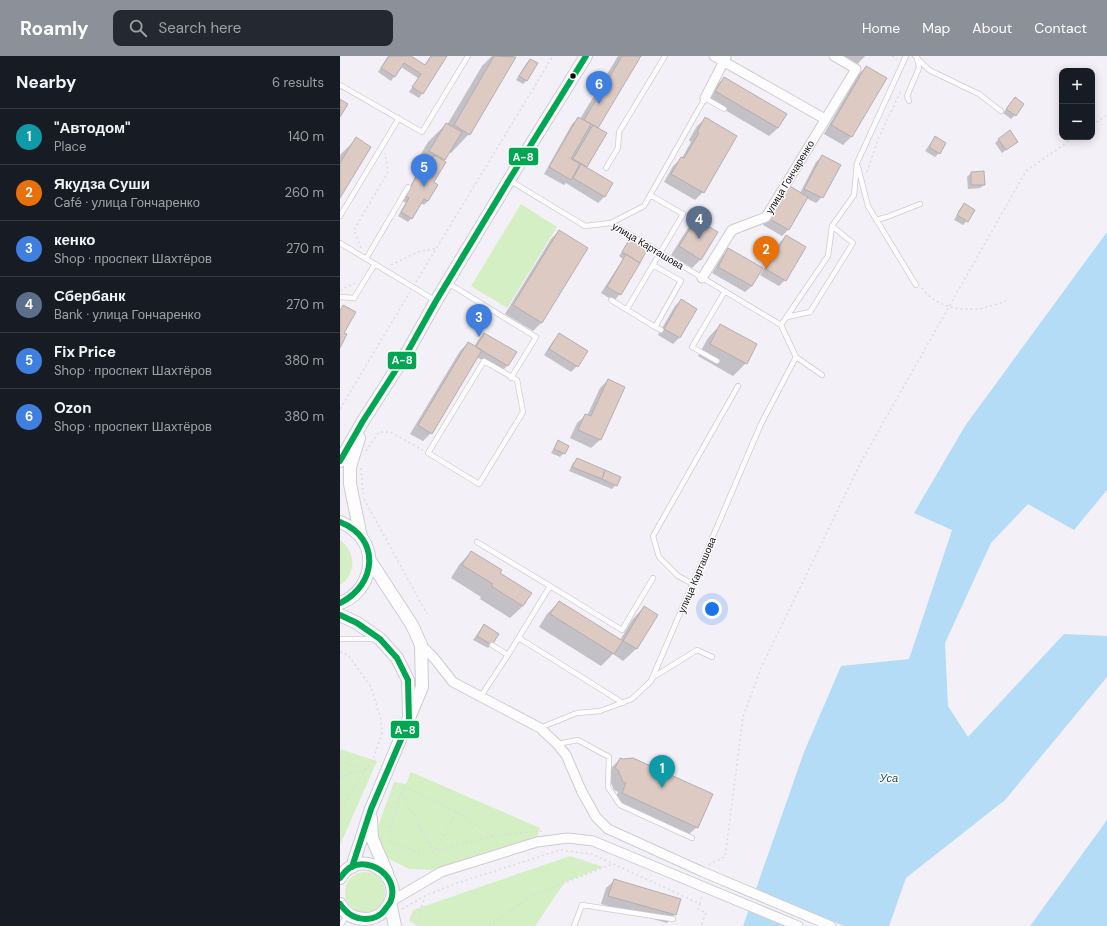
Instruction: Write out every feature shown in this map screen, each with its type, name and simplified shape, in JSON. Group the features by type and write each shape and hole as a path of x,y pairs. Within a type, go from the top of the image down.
{"main road":[{"path":"340,461 363,421 408,351 447,282 586,56"},
{"path":"361,537 350,484 350,468 363,421"},
{"path":"340,522 352,528 361,537 367,547 369,558 369,571 364,583 356,594 340,603"},
{"path":"344,872 409,721 422,687 421,645 412,625 369,558"},
{"path":"340,615 357,623 380,639 397,658 408,680 409,721"},
{"path":"371,810 372,838 392,889 390,902 395,926"},
{"path":"344,872 359,864 368,864 383,870 388,877"},
{"path":"340,904 353,917 366,919 374,918 380,914 386,909 390,902"}],"street":[{"path":"714,56 725,59 826,119"},
{"name":"улица Гончаренко","path":"702,278 732,230 766,218 856,69 834,56"},
{"path":"705,98 725,59"},
{"path":"421,645 434,658 453,682 540,728 557,744 566,755 582,792 596,816 608,829 831,926"},
{"path":"390,902 441,872 537,842 568,838 593,841 798,926"}],"lane":[{"path":"340,84 422,132 468,56"},
{"path":"606,168 618,148 619,132 665,56"},
{"path":"822,375 796,357 781,325 828,256 832,226 854,195 857,163 906,56"},
{"path":"909,101 907,96 919,68 916,57"},
{"path":"916,57 929,70 979,94 1001,111"},
{"path":"611,223 644,206 705,98 724,110"},
{"path":"340,216 399,118"},
{"path":"857,163 868,206 916,284"},
{"name":"улица Карташова","path":"509,180 585,226 611,223 765,314 781,325"},
{"path":"366,259 408,187"},
{"path":"627,309 683,214 650,195"},
{"path":"876,220 920,204"},
{"path":"787,317 810,312 853,243 832,226"},
{"path":"340,243 436,301"},
{"path":"340,297 354,298 375,264"},
{"path":"653,265 681,282 655,327"},
{"path":"447,282 536,336 511,378"},
{"path":"717,360 692,347 725,291"},
{"path":"611,300 661,330"},
{"name":"улица Карташова","path":"540,728 577,712 600,711 623,703 632,699 651,681 761,424 796,357"},
{"path":"484,361 511,378 517,380 523,412 479,484 428,453 484,361"},
{"path":"693,584 678,576 659,557 653,536 738,386"},
{"path":"477,542 622,630 653,578"},
{"path":"481,696 519,638 550,586"},
{"path":"519,638 623,703"},
{"path":"340,639 380,639"},
{"path":"492,645 508,655"},
{"path":"652,678 697,650 712,657"},
{"path":"557,744 578,740 609,757 608,786 620,805 692,838"},
{"path":"574,926 582,904 673,919"},
{"path":"340,926 353,917"}],"path":[{"path":"340,409 553,56"},
{"path":"1095,123 1107,115"},
{"path":"725,857 744,717 761,668 771,646 862,460 1026,171 1071,140"},
{"path":"366,259 354,230 388,172 384,143"},
{"path":"364,454 379,432 390,432 428,453"},
{"path":"361,468 364,498 426,614"},
{"path":"340,652 348,655 371,687 381,720 382,733 372,763 366,768 340,811"},
{"path":"340,761 366,768"},
{"path":"340,777 366,768"},
{"path":"493,836 457,812 403,786 389,832 391,842 423,854 493,836 537,831 548,832"},
{"path":"401,793 434,852"},
{"path":"434,852 457,812"},
{"path":"401,909 425,896 454,884 560,850 592,854 700,904"},
{"path":"489,926 533,895 612,864"},
{"path":"416,926 425,896"},
{"path":"701,926 706,913 698,909 702,897"}],"green space":[{"path":"521,204 557,227 507,308 471,286"},
{"path":"340,540 352,556 352,569 346,580 340,585"},
{"path":"340,749 377,761 340,845"},
{"path":"411,772 540,828 537,837 432,870 409,869 389,859 379,846 376,832 394,782 406,784"},
{"path":"570,856 603,867 565,882 535,926 419,926 409,921 413,910"},
{"path":"365,872 373,874 379,878 383,884 385,892 383,900 379,906 373,910 365,912 357,910 351,906 347,900 345,892 347,884 351,878 357,874"}],"water":[{"name":"Уса","path":"1107,232 1107,490 1074,530 1028,504 991,543 945,643 948,706 968,737 1064,634 1107,636 1107,677 1005,800 906,878 889,926 743,926 804,752 841,666 909,659 952,530 914,513 965,426"},
{"path":"1107,820 1107,926 1030,926"}],"pier":[{"path":"754,888 844,926 787,926 747,909"}],"building":[{"path":"389,56 411,56 425,65 431,56 447,56 423,94 412,87 421,74 404,63 395,77 381,68"},
{"path":"494,56 516,57 470,135 454,125"},
{"path":"622,56 641,56 598,128 584,120"},
{"path":"530,59 538,63 527,81 519,76"},
{"path":"866,66 887,78 852,137 831,125"},
{"path":"724,77 787,114 778,128 715,91"},
{"path":"1015,97 1024,104 1016,116 1006,109"},
{"path":"340,99 348,104 340,117"},
{"path":"578,117 591,124 571,159 580,164 571,180 549,167"},
{"path":"705,117 737,136 704,193 671,174 681,157 684,158 699,133 697,132"},
{"path":"446,123 462,132 445,160 429,151"},
{"path":"593,125 607,133 587,167 573,159"},
{"path":"1010,130 1018,142 1006,150 998,139"},
{"path":"935,136 946,143 940,154 929,147"},
{"path":"356,137 371,147 340,198 340,163"},
{"path":"434,155 446,162 434,182 438,185 428,201 424,199 412,219 401,212 409,198 406,196 426,158 430,161"},
{"path":"822,155 841,165 823,198 804,189"},
{"path":"581,164 613,183 605,197 573,178"},
{"path":"984,171 985,185 971,185 971,172"},
{"path":"788,185 808,197 789,230 768,218"},
{"path":"964,203 975,210 968,222 957,215"},
{"path":"696,219 718,232 701,260 679,246"},
{"path":"559,230 588,248 542,323 513,305"},
{"path":"786,235 806,247 786,281 766,269"},
{"path":"629,240 647,250 640,263 622,252"},
{"path":"728,248 763,268 752,286 718,267"},
{"path":"626,254 640,263 621,295 607,287"},
{"path":"681,299 697,309 680,338 664,329"},
{"path":"343,305 356,312 344,333 347,334 340,348 340,311"},
{"path":"720,324 757,344 747,364 710,344"},
{"path":"484,333 517,352 508,366 476,347"},
{"path":"559,333 588,351 578,367 549,349"},
{"path":"468,342 482,350 432,434 418,425"},
{"path":"608,379 625,387 601,440 578,430 585,414 591,416"},
{"path":"558,440 569,446 565,454 554,449"},
{"path":"577,458 605,470 602,479 572,467"},
{"path":"605,470 621,477 617,486 602,479"},
{"path":"471,551 502,570 500,573 532,593 523,606 491,586 493,584 462,565"},
{"path":"559,601 623,641 614,654 550,614"},
{"path":"644,606 658,615 637,649 623,641"},
{"path":"484,624 499,634 492,645 477,636"},
{"path":"620,758 633,758 713,794 698,828 622,793 626,783 623,782 618,770 615,768"},
{"path":"614,879 681,899 676,915 608,896"}],"transit line":[{"name":"А-8","path":"340,461 363,421 408,351 436,301 509,180 586,56"},
{"name":"А-8","path":"340,522 353,529 362,539 368,550 369,562 367,574 361,585 352,595 340,603"},
{"name":"А-8","path":"340,615 357,623 380,639 397,658 408,680 409,721 371,809 352,867"},
{"name":"А-8","path":"340,878 351,867 359,865 375,867 382,871 387,877 391,884 392,892 390,902 384,910 380,915 372,918 361,919 354,917 340,904"}],"place":[{"name":"Ozon","path":"599,104"},
{"name":"Fix Price","path":"424,187"},
{"name":"Сбербанк","path":"699,239"},
{"name":"Якудза Суши","path":"766,269"},
{"name":"кенко","path":"479,337"},
{"name":"\"Автодом\"","path":"662,788"}]}
